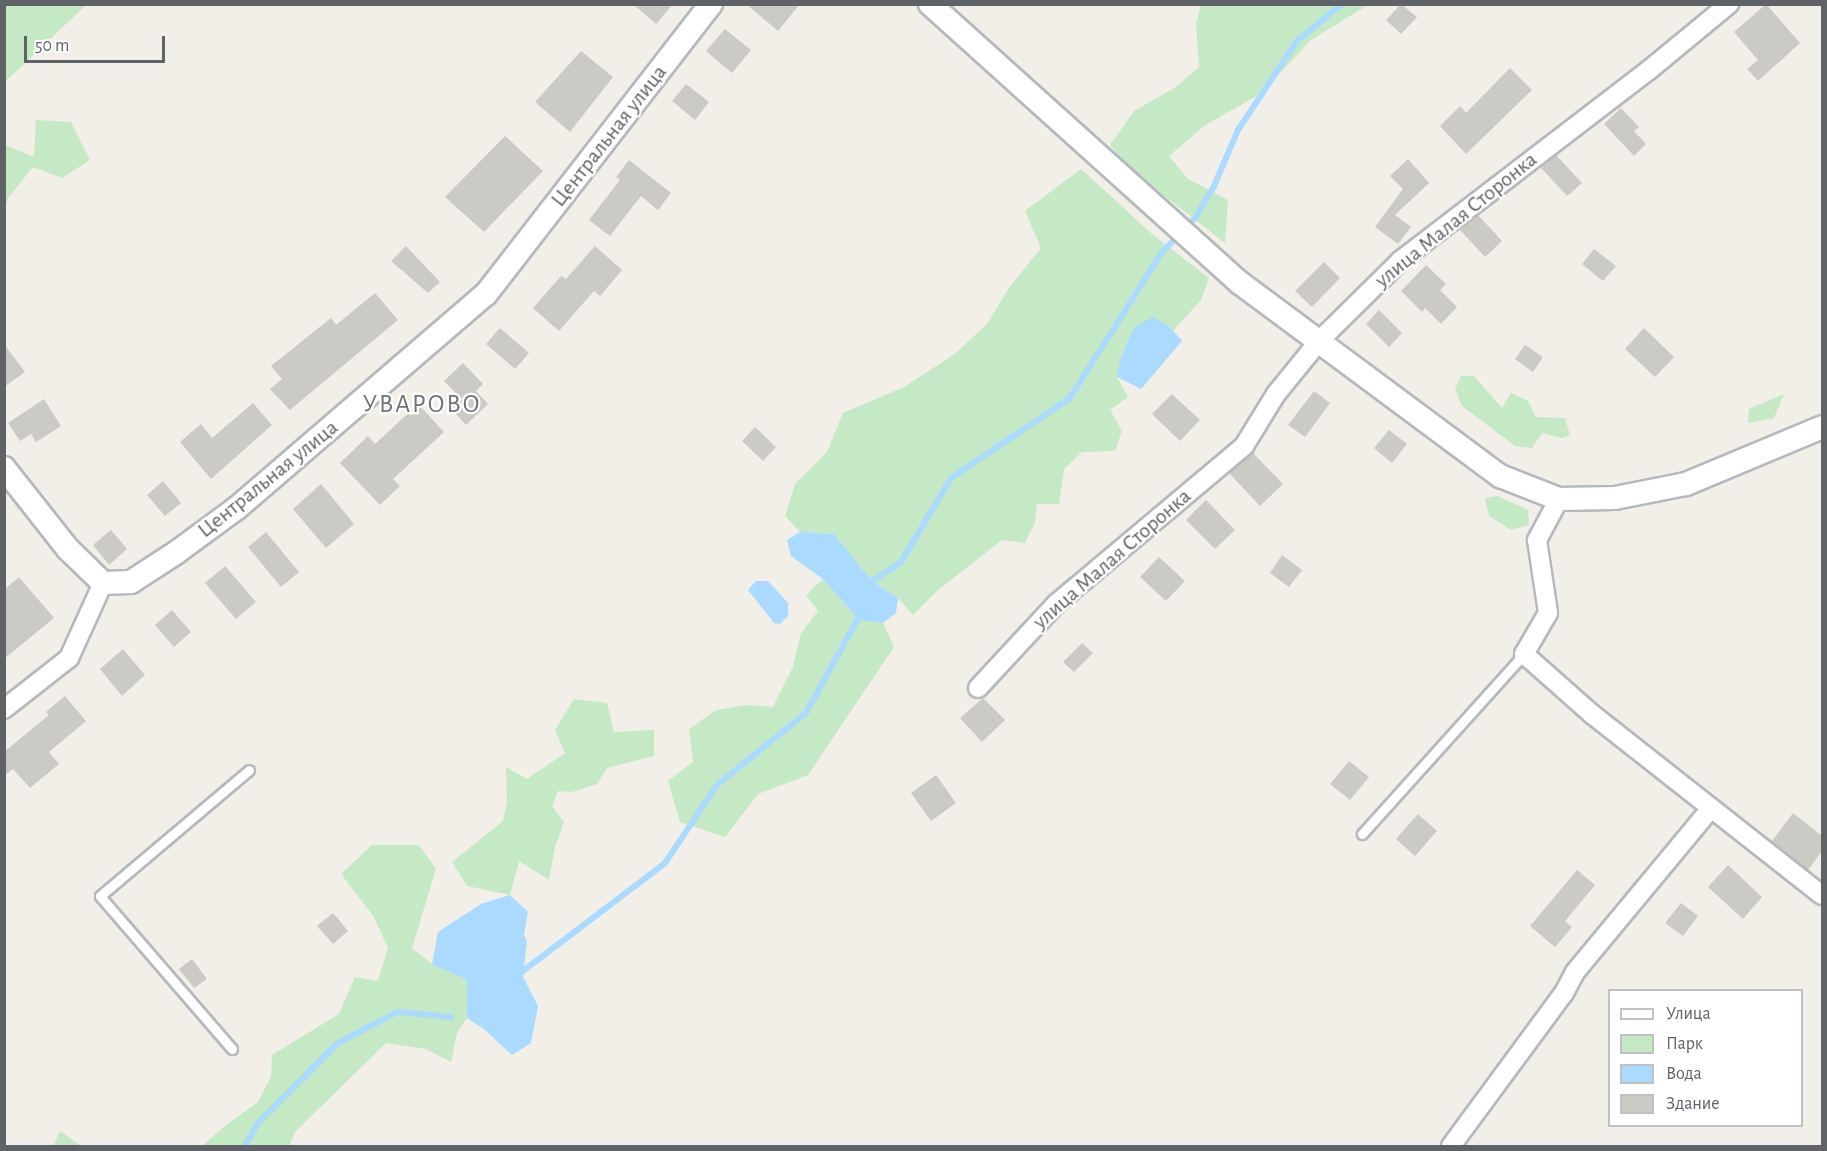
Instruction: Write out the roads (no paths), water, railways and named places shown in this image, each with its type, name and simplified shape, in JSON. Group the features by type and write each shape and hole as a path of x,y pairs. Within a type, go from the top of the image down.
{"street":[{"name":"Центральная улица","path":"103,583 131,582 237,508 486,294 711,4"},
{"path":"930,4 1240,283 1500,476 1559,499 1615,498 1686,484 1822,427"},
{"name":"улица Малая Сторонка","path":"978,688 1057,603 1244,446 1276,394 1319,341 1400,261 1649,70 1729,4"},
{"path":"4,468 68,549 103,583 69,658 4,709"},
{"path":"1559,499 1537,540 1548,613 1524,654 1593,716 1822,895"},
{"path":"1451,1146 1564,993 1575,972 1711,808"}],"lane":[{"path":"1362,834 1524,654"},
{"path":"232,1049 100,896 249,770"}],"water":[{"path":"1152,317 1169,326 1182,341 1141,389 1117,377 1120,360 1133,329"},
{"path":"800,532 834,534 872,581 898,598 896,613 883,623 859,620 823,579 791,556 787,540"},
{"path":"756,581 768,581 788,603 788,616 780,624 774,623 748,590"},
{"path":"510,895 528,912 524,935 527,941 523,977 538,1006 531,1043 512,1055 484,1029 467,1018 467,980 432,964 438,932 481,904"}],"waterway":[{"path":"1186,227 1195,218 1214,186 1238,130 1297,41 1342,4"},
{"path":"869,589 872,581 901,562 951,478 1070,398 1162,252 1179,235"},
{"path":"519,974 665,863 717,785 806,713 861,613"},
{"path":"245,1146 257,1124 338,1043 397,1012 452,1017"}],"district":[{"name":"УВАРОВО","path":"422,405"}]}
